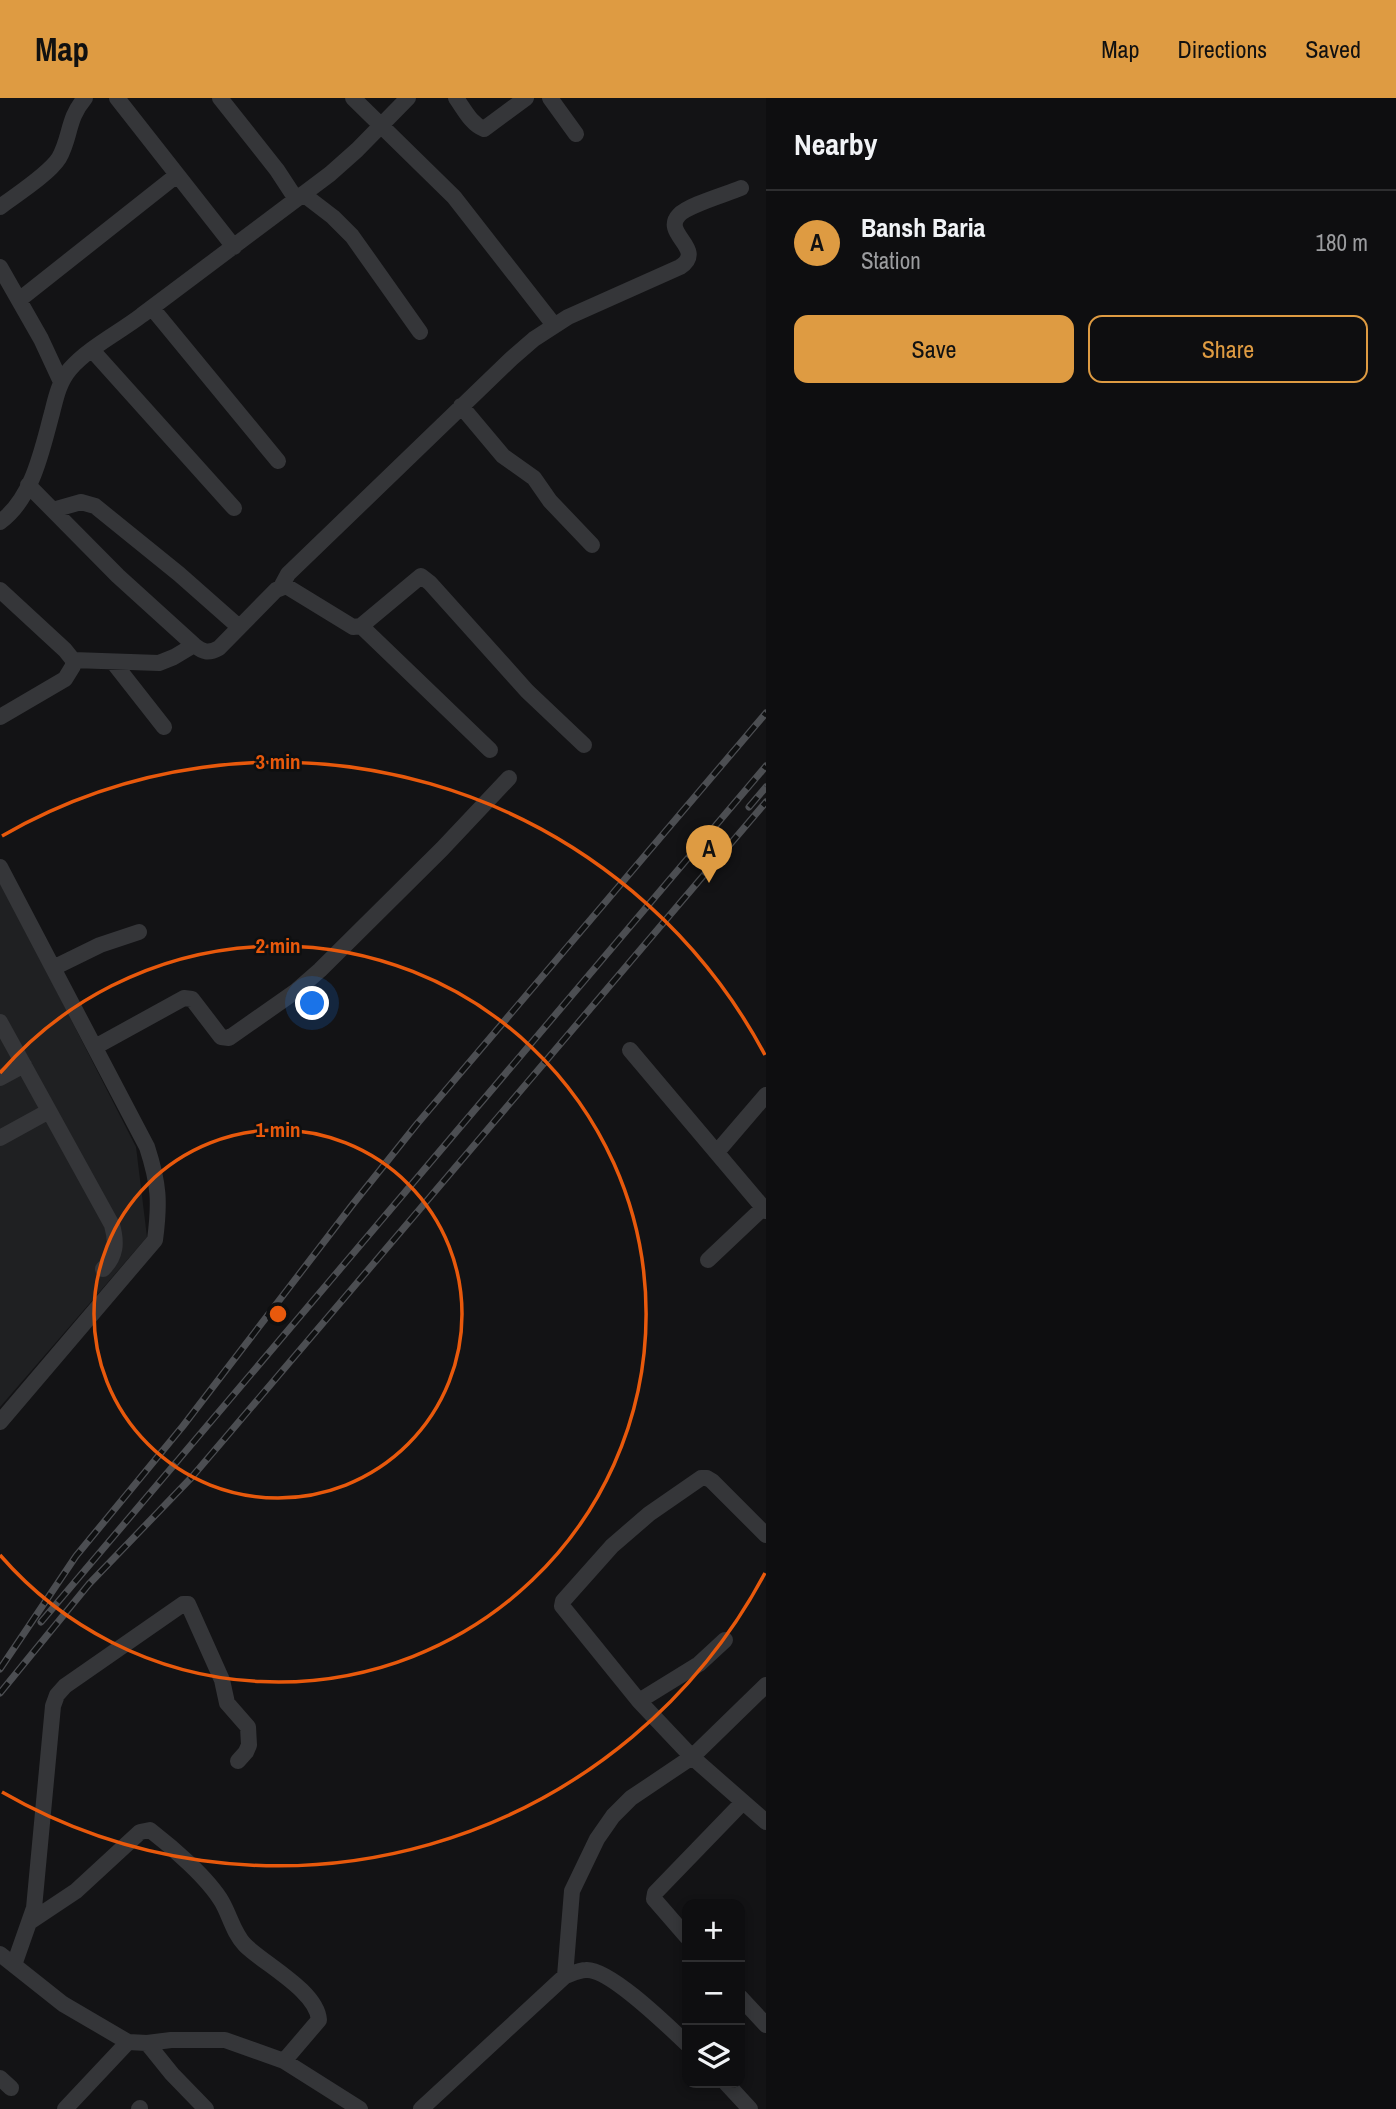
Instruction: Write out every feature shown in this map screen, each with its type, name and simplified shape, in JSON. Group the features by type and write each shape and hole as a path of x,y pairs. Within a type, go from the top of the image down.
{"street":[{"path":"0,207 51,167 59,157 73,115 85,98"},
{"path":"117,98 234,247"},
{"path":"220,98 300,196 333,217 352,236 420,332"},
{"path":"353,98 454,197 554,325"},
{"path":"0,522 20,501 28,485 44,442 61,382 75,364 300,196 357,150 408,98"},
{"path":"456,98 472,121 484,129 526,98"},
{"path":"550,98 576,134"},
{"path":"19,300 177,174"},
{"path":"281,587 288,574 510,359 568,317 688,262 688,249 676,230 676,218 689,208 741,188"},
{"path":"0,267 41,339 61,382"},
{"path":"152,308 278,461"},
{"path":"92,350 234,508"},
{"path":"461,406 503,456 534,478 551,501 592,545"},
{"path":"28,485 118,576 194,645 206,652 219,648 281,587 286,586 353,627 361,626 421,576 527,691 584,744"},
{"path":"52,510 80,502 94,506 179,574 239,627"},
{"path":"0,590 73,660 73,666 65,678 0,718"},
{"path":"361,626 490,750"},
{"path":"73,660 159,663 194,645"},
{"path":"113,662 164,727"},
{"path":"95,1047 184,998 192,999 221,1037 229,1038 296,991 320,970 509,778"},
{"path":"0,867 147,1147 155,1171 159,1204 155,1240 0,1422"},
{"path":"53,968 100,945 139,932"},
{"path":"0,1021 112,1225 115,1252 103,1269"},
{"path":"630,1049 765,1209 708,1260"},
{"path":"0,1078 24,1065"},
{"path":"717,1152 766,1095"},
{"path":"0,1138 49,1111"},
{"path":"766,1535 712,1481 701,1478 649,1514 622,1538 563,1601 564,1611 639,1701 692,1757 766,1822"},
{"path":"14,1965 34,1908 53,1706 57,1695 65,1686 186,1603 222,1680 227,1703 248,1727 249,1745 238,1761"},
{"path":"639,1701 699,1664 726,1640"},
{"path":"565,1976 572,1891 597,1839 631,1798 692,1757 766,1685"},
{"path":"682,1931 654,1899 654,1893 743,1802"},
{"path":"31,1921 76,1891 140,1832 150,1830 211,1886 243,1943 286,1976 318,2011 319,2020 284,2061"},
{"path":"0,1954 63,2004 128,2042 225,2040 284,2061 360,2109"},
{"path":"421,2109 565,1976 587,1969 604,1974 648,2008 682,2039"},
{"path":"745,2002 766,2025"},
{"path":"65,2109 128,2042"},
{"path":"147,2043 206,2109"},
{"path":"731,2088 750,2109"}],"shaded area":[{"path":"0,880 136,1147 147,1237 0,1407"}],"railway":[{"path":"0,1669 76,1556 183,1426 417,1124 766,713"},
{"path":"41,1622 766,766"},
{"path":"749,807 766,787"},
{"path":"0,1693 89,1584 191,1478 766,802"}],"place":[{"name":"Bansh Baria","path":"709,883"}]}
